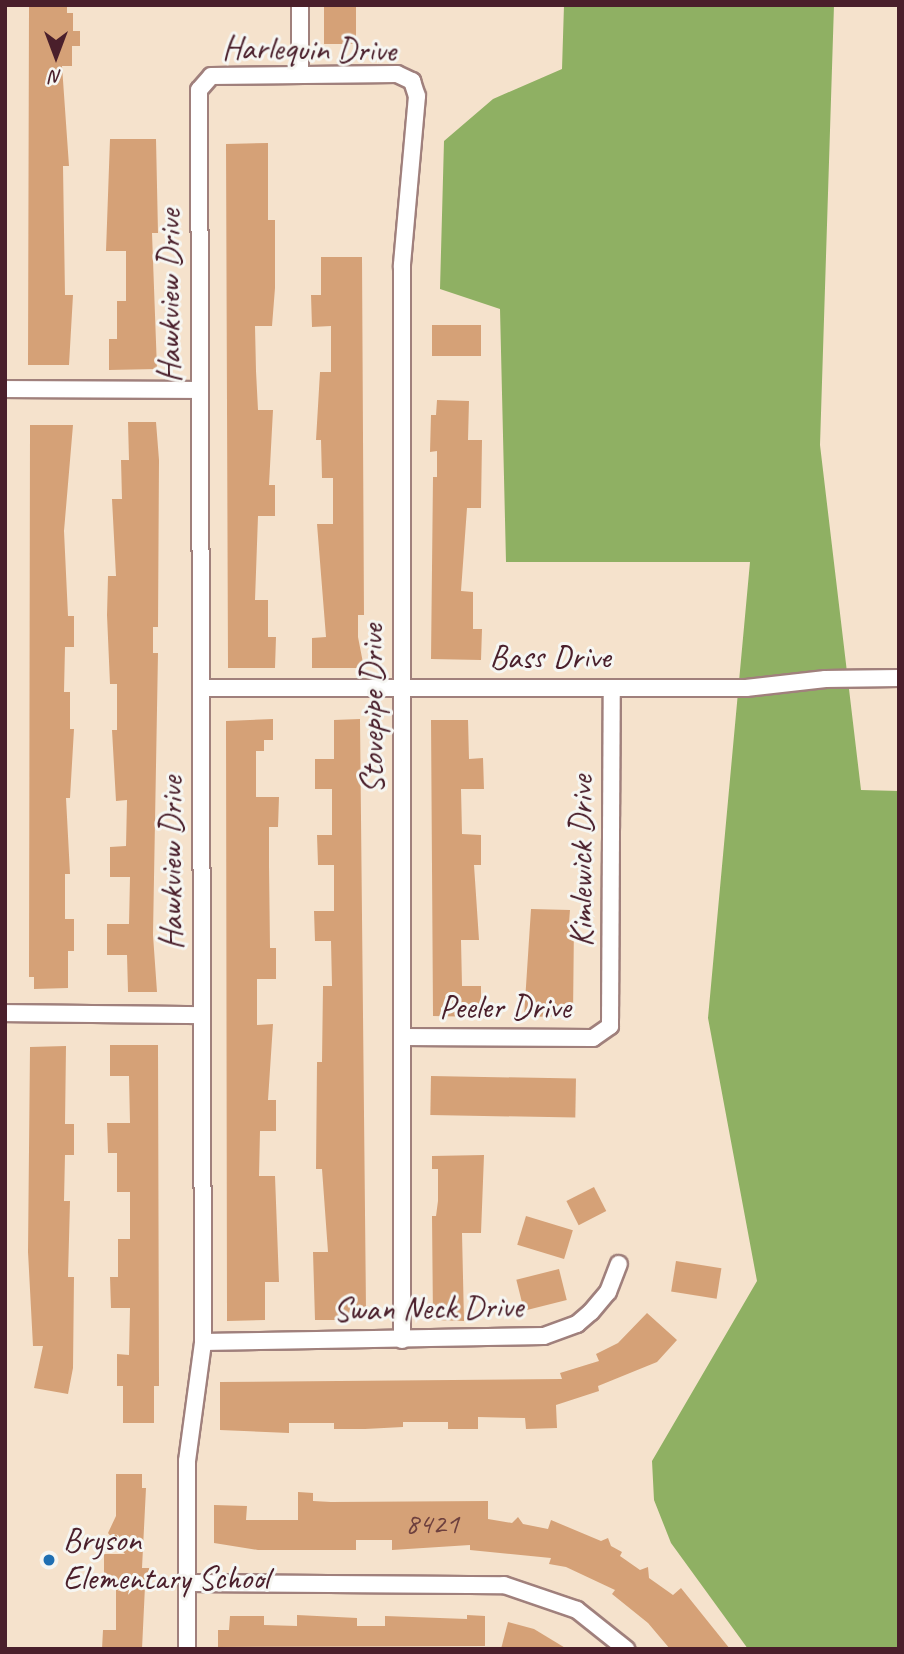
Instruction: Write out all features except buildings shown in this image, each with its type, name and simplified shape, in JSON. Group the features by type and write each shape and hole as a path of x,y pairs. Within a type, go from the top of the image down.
{"street":[{"path":"300,5 300,75"},
{"name":"Harlequin Drive","path":"206,79 397,74 412,81"},
{"name":"Hawkview Drive","path":"187,1649 187,1461 203,1342 199,90 206,79"},
{"name":"Stovepipe Drive","path":"402,1340 402,265 416,138 417,96 412,81"},
{"path":"5,389 200,390"},
{"name":"Bass Drive","path":"201,688 746,688 825,679 899,678"},
{"name":"Kimlewick Drive","path":"606,1032 611,1018 612,688"},
{"path":"5,1013 202,1015"},
{"name":"Peeler Drive","path":"402,1037 593,1038 606,1032"},
{"name":"Swan Neck Drive","path":"203,1342 511,1340 562,1331 592,1312 608,1292 619,1264"},
{"path":"188,1583 504,1585 578,1611 626,1649"}],"green space":[{"path":"564,5 834,5 820,445 861,790 899,791 899,1649 748,1649 671,1543 654,1500 652,1461 757,1281 708,1018 750,562 506,562 500,309 440,289 444,141 493,99 562,69"}],"place":[{"name":"Bryson Elementary School","path":"49,1560"}]}
